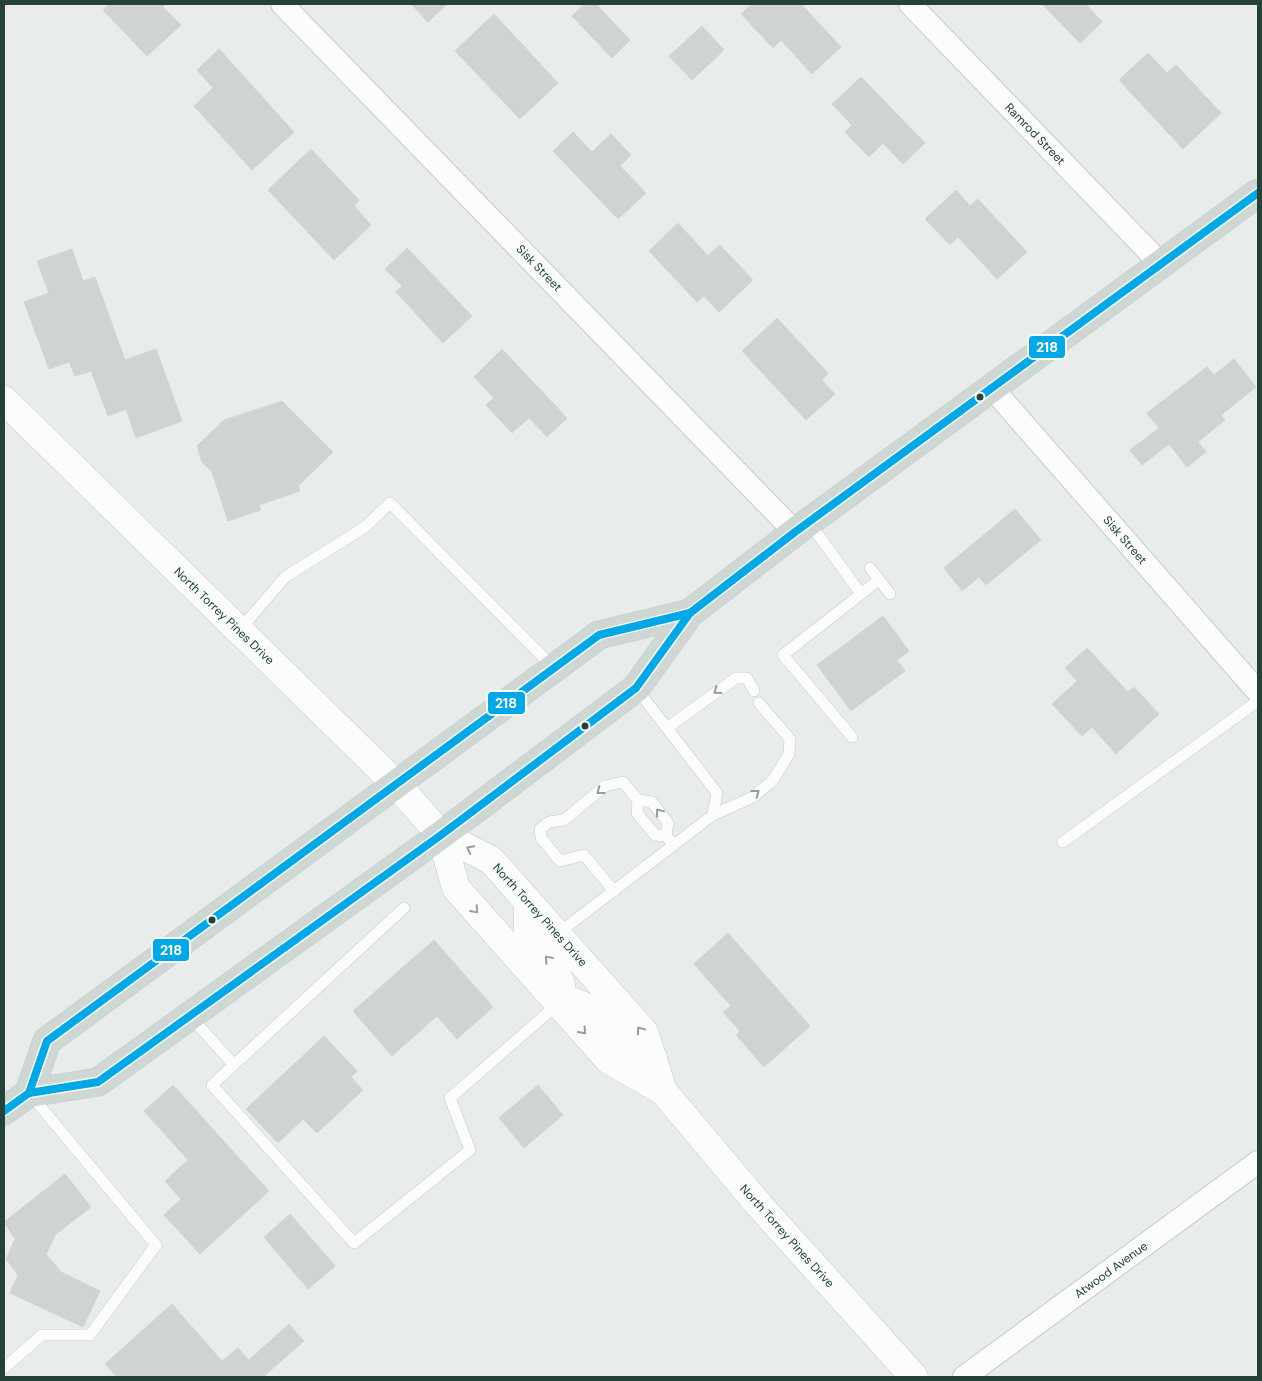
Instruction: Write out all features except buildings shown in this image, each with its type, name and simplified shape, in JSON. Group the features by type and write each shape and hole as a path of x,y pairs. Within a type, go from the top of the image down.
{"main road":[{"path":"4,1111 29,1093 98,1082 441,835 636,688 690,613 802,527 1258,193"},
{"name":"North Torrey Pines Drive","path":"4,400 397,785 441,835 491,860 644,1032 663,1091"},
{"path":"29,1093 47,1041 599,635 690,613"},
{"name":"North Torrey Pines Drive","path":"441,835 456,888 609,1060 663,1091 759,1205 914,1377"},
{"path":"528,902 528,936 555,968 561,985 558,1004 574,1002 589,1008 640,1058 653,1058"}],"street":[{"name":"Sisk Street","path":"282,4 802,527"},
{"name":"Ramrod Street","path":"910,4 1161,264"},
{"name":"Sisk Street","path":"992,388 1258,692"},
{"name":"Atwood Avenue","path":"964,1377 1258,1162"}],"lane":[{"path":"239,631 286,577 365,527 390,503 554,668"},
{"path":"802,527 861,594"},
{"path":"870,568 890,594"},
{"path":"852,737 783,655 879,580"},
{"path":"667,728 736,678 747,678 754,691"},
{"path":"636,688 717,793 713,815"},
{"path":"1063,842 1258,701"},
{"path":"557,934 614,890 670,840 713,815 753,797 772,780 789,754 790,739 759,703"},
{"path":"614,890 584,855 560,861 540,838 540,829 548,822 564,820 605,786 623,782 638,800 652,802 668,823 670,840"},
{"path":"638,800 637,814 655,835 670,840"},
{"path":"404,908 212,1085 354,1243 470,1150 450,1098 558,1004"},
{"path":"190,1016 234,1065"},
{"path":"4,1368 42,1335 90,1335 156,1245 29,1093"}],"transit line":[{"name":"218","path":"4,1111 29,1093 98,1082 441,835 636,688 690,613 795,532 1258,193"},
{"name":"218","path":"29,1093 47,1041 599,635 690,613"}]}
